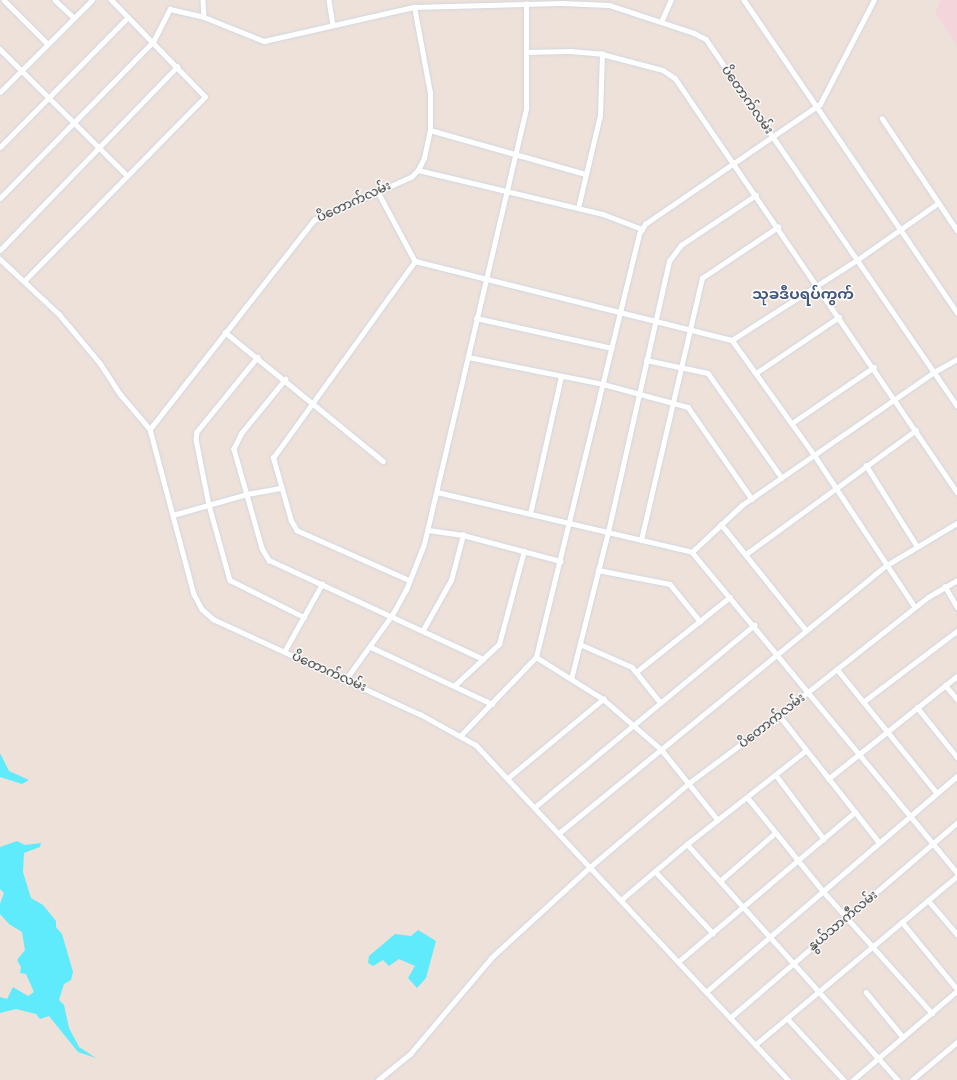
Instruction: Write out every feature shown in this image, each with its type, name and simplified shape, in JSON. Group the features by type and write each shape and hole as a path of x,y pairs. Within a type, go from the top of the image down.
{"street":[{"path":"4,0 48,44"},
{"path":"55,0 74,18"},
{"path":"0,92 92,0"},
{"path":"24,281 126,175 205,97 111,0"},
{"path":"203,0 204,17"},
{"path":"329,0 333,24"},
{"path":"661,22 671,0"},
{"path":"744,0 957,312"},
{"path":"461,735 536,656 561,561 620,311 642,229 645,224 820,104 874,0"},
{"path":"346,679 392,615 410,581 428,530 476,318 526,108 526,4"},
{"name":"ပိတောက်လမ်း","path":"153,42 170,9 204,17 264,41 333,24 414,7 526,4 609,5 694,33 706,39 957,405"},
{"path":"414,7 430,93 430,130 424,158 418,170 603,214 642,229"},
{"path":"0,147 128,17"},
{"path":"0,198 153,42"},
{"path":"0,49 126,175"},
{"path":"526,52 570,51 602,54 663,70 676,78 896,399 957,492"},
{"path":"578,208 600,116 602,54"},
{"path":"0,250 177,67"},
{"path":"882,118 957,230"},
{"path":"430,130 586,174"},
{"name":"ပိတောက်လမ်း","path":"150,429 314,220 376,190 411,177 418,170"},
{"path":"376,190 415,261 691,328 732,340 815,456 915,607"},
{"path":"571,678 608,532 669,261 675,250 756,195"},
{"path":"732,340 857,260 938,202"},
{"path":"641,540 702,278 778,227"},
{"name":"ပိတောက်လမ်း","path":"0,259 59,314 100,362 121,395 150,429 194,594 202,609 213,619 346,679 461,735 476,745 590,867"},
{"path":"410,581 297,531 291,520 273,458 315,403 415,261"},
{"path":"756,373 839,317"},
{"path":"476,318 612,348"},
{"path":"225,332 286,379 383,461"},
{"path":"468,357 603,384 688,407 752,499"},
{"path":"258,358 197,432 196,439 209,505 230,580 304,617"},
{"path":"692,552 752,499 934,372 957,359"},
{"path":"646,360 708,373 782,478"},
{"path":"792,423 874,367"},
{"path":"530,514 561,376"},
{"path":"286,379 242,433 234,448 262,548 269,560 392,615 483,658"},
{"path":"746,554 835,486 916,430"},
{"path":"866,464 917,546"},
{"path":"173,515 247,494 281,488"},
{"path":"437,492 692,552 754,625 932,844 957,872"},
{"path":"559,833 777,653 887,565 957,523"},
{"path":"722,524 806,630"},
{"path":"428,530 463,535 561,561"},
{"path":"423,630 451,580 463,535"},
{"path":"454,686 499,644 524,551"},
{"path":"598,570 670,584 700,621"},
{"name":"ပိတောက်လမ်း","path":"378,1080 410,1054 491,958 590,867 689,783 779,715 915,607 957,580"},
{"path":"284,652 322,584"},
{"path":"946,586 957,608"},
{"path":"636,672 730,597"},
{"path":"535,807 631,725 754,625"},
{"path":"863,702 957,631"},
{"path":"580,644 632,667 660,702"},
{"path":"370,647 492,704"},
{"path":"536,656 603,699 631,725 661,749 718,820"},
{"path":"837,669 937,793"},
{"path":"828,779 916,707 957,676"},
{"path":"945,685 957,699"},
{"path":"508,778 603,699"},
{"path":"916,707 957,757"},
{"path":"779,715 805,751 879,842"},
{"path":"621,900 687,844 748,798 805,751"},
{"path":"776,775 824,839"},
{"path":"706,992 957,776"},
{"path":"748,798 798,862 932,1013"},
{"path":"678,962 744,908 855,812"},
{"name":"နွယ်သာကီလမ်း","path":"730,1018 957,823"},
{"path":"720,881 775,832"},
{"path":"687,844 898,1080"},
{"path":"590,867 788,1080"},
{"path":"655,871 713,933"},
{"path":"755,1045 957,876"},
{"path":"928,900 957,934"},
{"path":"853,1080 957,990 902,922"},
{"path":"866,992 903,1037"},
{"path":"788,1018 844,1080"},
{"path":"912,1080 957,1042"}],"shaded area":[{"path":"941,0 957,0 957,45 935,13"}],"water":[{"path":"0,753 9,771 29,780 22,784 0,777"},
{"path":"17,841 25,845 41,843 40,847 24,853 23,872 31,898 43,905 56,921 56,927 62,934 73,972 71,980 64,984 59,1000 64,1005 69,1028 79,1047 96,1058 78,1052 49,1016 40,1019 36,1014 16,1009 0,1013 0,997 7,999 13,987 28,996 34,992 26,974 20,973 21,967 17,960 25,950 22,932 9,924 0,914 0,904 4,893 0,889 0,847"},
{"path":"418,930 436,941 426,978 417,988 408,978 415,966 399,959 389,966 383,960 373,966 368,963 369,956 395,934 411,936"}],"district":[{"name":"သုခဒီပရပ်ကွက်","path":"803,294"}]}
